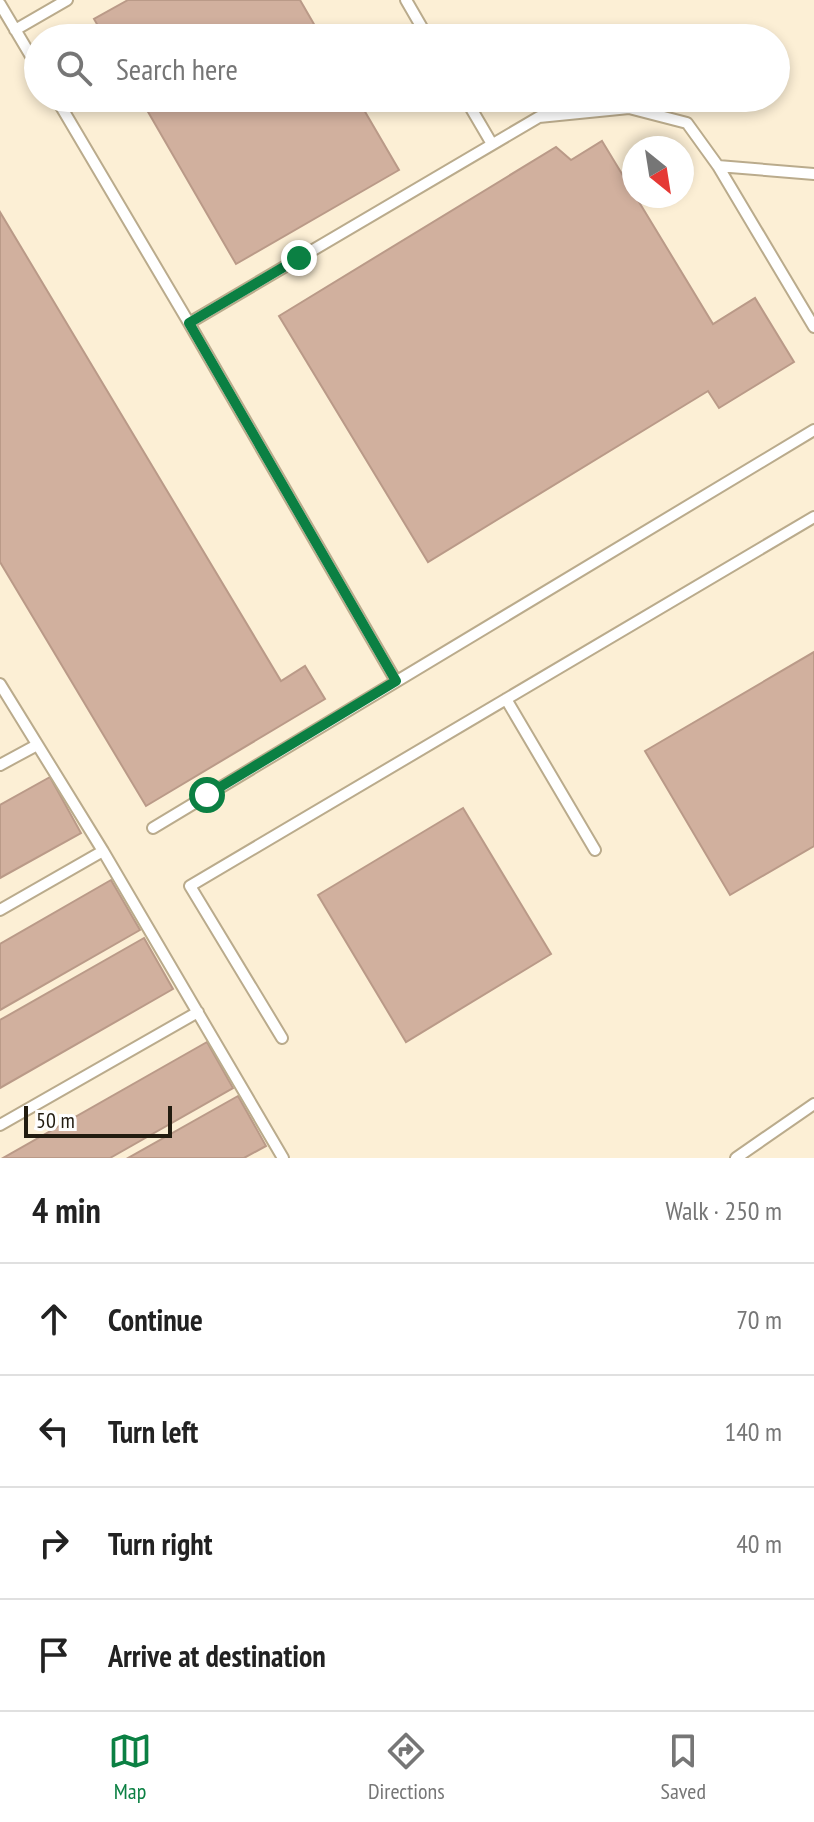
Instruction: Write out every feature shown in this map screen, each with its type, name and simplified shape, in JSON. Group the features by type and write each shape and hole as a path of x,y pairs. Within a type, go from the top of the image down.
{"lane":[{"path":"25,24 67,0"},
{"path":"406,0 420,24"},
{"path":"0,4 24,45"},
{"path":"15,30 24,25"},
{"path":"64,112 396,681"},
{"path":"473,112 492,144"},
{"path":"189,323 539,117 589,112"},
{"path":"644,112 687,123 718,166 814,327"},
{"path":"718,166 814,174"},
{"path":"153,828 814,430"},
{"path":"282,1038 190,886 814,517"},
{"path":"0,684 103,851 283,1158"},
{"path":"506,699 595,850"},
{"path":"0,765 37,745"},
{"path":"0,910 103,851"},
{"path":"0,1125 198,1012"},
{"path":"736,1158 814,1104"}],"building":[{"path":"128,0 300,0 314,24 97,24 94,19"},
{"path":"148,112 365,112 399,170 236,264"},
{"path":"602,141 622,174 622,208 643,208 713,324 755,298 794,362 719,408 708,391 428,562 279,316 556,147 571,160"},
{"path":"0,212 281,681 305,666 325,699 146,806 0,562"},
{"path":"814,652 814,846 730,895 645,751"},
{"path":"50,777 81,833 0,878 0,805"},
{"path":"463,808 551,954 406,1042 318,895"},
{"path":"111,880 140,930 0,1010 0,944"},
{"path":"144,938 173,989 0,1088 0,1020"},
{"path":"207,1042 233,1088 110,1158 3,1158"},
{"path":"238,1096 266,1146 244,1158 128,1158"}],"route":[{"path":"207,795 396,681 189,323 299,258"}]}
